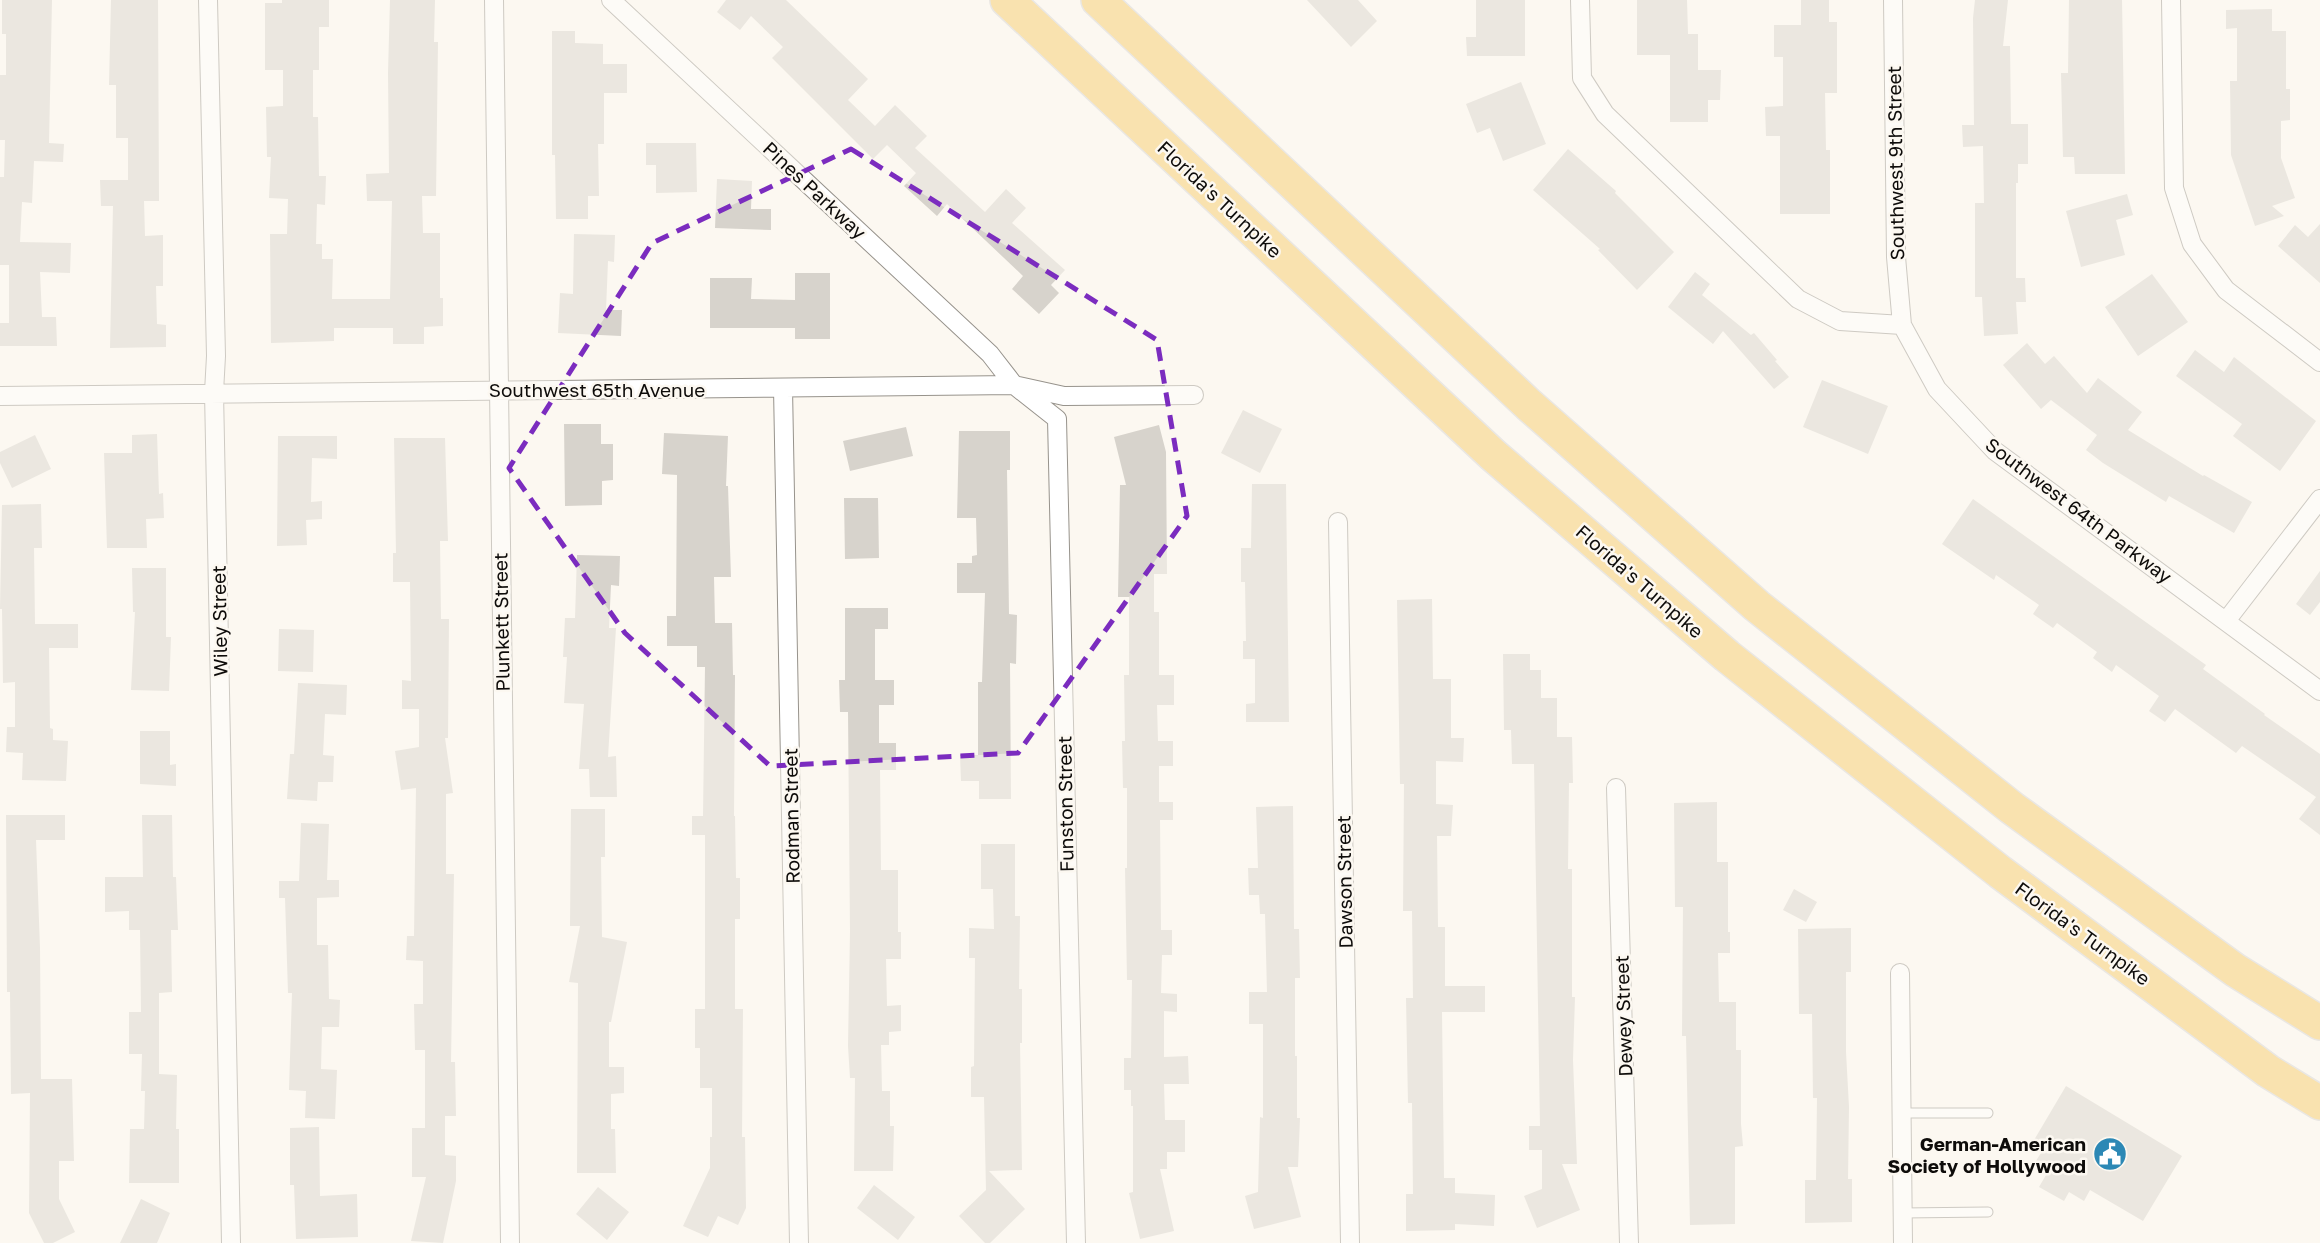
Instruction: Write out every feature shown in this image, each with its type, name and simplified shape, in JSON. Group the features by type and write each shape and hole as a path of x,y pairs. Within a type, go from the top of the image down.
{"highway":[{"name":"Florida's Turnpike","path":"1007,0 1493,455 1727,656 2000,872 2268,1071 2320,1103"},
{"path":"1098,0 1529,405 1757,606 2012,808 2235,970 2320,1023"},
{"path":"2268,1071 2320,1124"}],"street":[{"name":"Wiley Street","path":"208,0 231,1243"},
{"name":"Plunkett Street","path":"494,0 510,1243"},
{"name":"Pines Parkway","path":"611,0 990,354 1014,385"},
{"path":"1580,0 1581,78 1605,114 1798,299 1840,321 1902,325"},
{"name":"Southwest 9th Street","path":"1893,0 1896,257 1902,325"},
{"path":"2171,0 2174,188 2192,244 2226,290 2320,362"},
{"name":"Southwest 64th Parkway","path":"1902,325 1937,389 1996,451 2320,691"},
{"name":"Southwest 65th Avenue","path":"0,396 1014,385 1064,396 1194,395"},
{"name":"Funston Street","path":"1014,385 1057,419 1076,1243"},
{"name":"Rodman Street","path":"783,388 799,1243"},
{"path":"2226,621 2320,499"},
{"name":"Dawson Street","path":"1338,522 1350,1243"},
{"name":"Dewey Street","path":"1616,788 1629,1243"},
{"path":"1900,973 1903,1243"}],"lane":[{"path":"1902,1113 1988,1113"},
{"path":"1903,1213 1988,1212"}],"highlighted area":[{"path":"851,149 1157,340 1187,516 1018,753 770,766 625,633 509,468 652,243"}],"building":[{"path":"2,0 52,0 49,143 64,144 63,162 34,161 32,203 22,202 20,242 71,243 70,273 40,272 42,317 56,317 57,346 0,346 0,323 9,323 9,265 0,265 0,177 4,177 5,140 0,140 0,75 6,75 6,34 2,34"},
{"path":"111,0 158,0 159,201 144,201 145,236 163,235 163,286 156,286 157,324 166,325 166,347 110,348 113,206 101,206 100,180 128,180 128,138 116,138 116,85 109,85"},
{"path":"282,0 329,0 329,27 319,27 319,70 313,70 313,117 318,117 319,176 326,176 325,205 317,204 316,244 322,244 322,259 333,259 332,299 390,299 392,201 367,201 366,174 389,173 390,0 435,0 434,42 438,42 436,196 422,196 423,233 440,233 443,326 424,327 424,344 393,344 393,328 334,328 334,341 271,343 270,234 287,234 288,199 269,198 271,157 267,157 266,107 283,106 283,70 265,70 265,3 282,3"},
{"path":"726,0 786,0 868,79 848,100 875,126 895,105 927,136 915,148 985,212 1006,189 1026,208 1012,223 1065,270 1051,285 1059,293 1039,314 1012,289 1023,276 947,204 937,216 904,186 916,173 887,145 873,159 772,58 783,47 751,16 740,30 717,12"},
{"path":"1307,0 1358,0 1377,21 1351,47"},
{"path":"1476,0 1525,0 1525,56 1467,56 1466,37 1476,37"},
{"path":"1637,0 1687,0 1688,34 1698,34 1698,70 1721,70 1720,100 1708,100 1708,122 1670,122 1670,55 1637,55"},
{"path":"1801,0 1829,0 1829,22 1837,22 1837,93 1825,93 1826,150 1830,150 1830,214 1780,214 1780,136 1766,136 1765,107 1783,106 1783,57 1774,57 1774,25 1801,25"},
{"path":"1975,0 2008,0 2003,46 2010,46 2011,124 2028,124 2028,164 2018,164 2016,183 2016,278 2025,278 2026,302 2016,302 2018,334 1984,336 1982,297 1975,297 1975,203 1984,203 1983,146 1963,147 1962,125 1974,125"},
{"path":"2069,0 2122,0 2125,174 2075,174 2074,157 2063,157 2061,73 2068,73"},
{"path":"2272,9 2272,31 2286,31 2286,89 2290,89 2290,120 2281,121 2281,158 2295,198 2272,206 2284,216 2255,226 2231,155 2230,81 2237,81 2237,28 2226,29 2226,10"},
{"path":"552,31 575,31 575,43 603,44 603,64 627,64 627,93 604,93 604,144 598,144 599,196 588,196 588,219 556,219 555,155 552,155"},
{"path":"1521,82 1546,144 1503,161 1490,128 1477,133 1466,104"},
{"path":"646,143 696,143 697,192 656,193 656,165 646,165"},
{"path":"1568,149 1616,191 1615,193 1674,252 1637,290 1598,250 1600,249 1533,190"},
{"path":"717,179 752,181 751,209 771,209 771,230 715,228"},
{"path":"2127,194 2133,215 2116,220 2125,255 2081,267 2066,211"},
{"path":"2320,224 2320,283 2278,246 2295,225 2308,237"},
{"path":"574,234 615,235 614,262 608,261 606,310 622,310 621,336 558,333 560,293 573,294"},
{"path":"1695,272 1710,284 1702,295 1751,335 1754,333 1789,377 1774,389 1723,331 1713,344 1668,307"},
{"path":"795,273 830,273 830,339 795,339 795,328 710,328 710,278 752,278 751,299 795,300"},
{"path":"2152,274 2188,322 2138,356 2105,307"},
{"path":"2027,343 2045,364 2054,356 2087,393 2098,378 2142,412 2128,430 2203,476 2252,502 2234,533 2169,496 2166,502 2103,463 2086,450 2097,435 2051,400 2041,409 2003,365"},
{"path":"2195,350 2224,372 2234,357 2316,421 2280,471 2233,436 2242,424 2176,376"},
{"path":"1822,380 1888,406 1868,454 1803,427"},
{"path":"1243,410 1282,429 1260,473 1221,453"},
{"path":"564,424 601,424 601,444 613,444 613,480 602,481 602,505 565,506"},
{"path":"1159,425 1166,452 1167,574 1154,574 1154,612 1159,612 1159,675 1174,675 1174,705 1157,705 1158,741 1173,741 1173,766 1159,766 1159,802 1173,802 1173,820 1160,820 1161,930 1172,930 1172,955 1162,955 1161,993 1177,994 1177,1012 1164,1011 1164,1057 1188,1056 1189,1084 1164,1084 1165,1120 1185,1120 1185,1152 1167,1152 1167,1169 1160,1169 1174,1231 1140,1239 1129,1193 1133,1192 1133,1106 1131,1090 1124,1090 1124,1058 1131,1058 1132,980 1127,980 1127,788 1123,788 1122,741 1125,741 1124,675 1129,675 1129,597 1118,597 1120,485 1126,485 1114,437"},
{"path":"906,427 913,456 850,471 843,441"},
{"path":"959,431 1010,431 1010,470 1007,470 1009,614 1017,615 1016,664 1010,663 1011,799 979,799 979,781 961,781 960,755 978,755 978,682 982,682 985,593 957,593 957,563 972,563 972,556 977,555 976,518 957,518"},
{"path":"664,433 728,436 726,486 731,577 714,577 715,623 732,623 735,675 734,816 736,878 740,878 740,919 735,919 735,1009 743,1009 742,1137 745,1137 746,1208 738,1225 718,1216 708,1237 683,1226 710,1168 712,1137 712,1088 700,1088 700,1048 695,1048 695,1009 705,1009 705,835 692,835 692,816 703,816 705,667 697,667 697,646 667,646 667,616 676,616 677,475 662,474"},
{"path":"157,434 159,494 163,493 164,518 146,519 147,548 107,548 104,453 132,453 132,435"},
{"path":"35,435 51,469 12,488 0,463 0,452"},
{"path":"278,436 337,436 337,459 312,458 311,502 322,501 322,519 306,520 307,545 277,546"},
{"path":"394,438 445,438 448,541 440,541 441,619 449,619 448,738 445,738 453,793 446,794 446,874 454,874 451,1062 455,1062 456,1116 445,1116 445,1155 456,1156 456,1181 443,1243 411,1241 426,1177 412,1177 412,1128 425,1128 425,1050 415,1050 414,1004 423,1004 423,961 406,960 407,936 414,936 416,788 401,790 395,751 419,747 419,709 402,709 402,680 411,681 410,582 393,582 393,553 396,553"},
{"path":"1252,484 1286,484 1289,722 1246,722 1246,704 1255,703 1255,659 1243,659 1243,641 1246,641 1245,582 1241,582 1241,548 1251,548"},
{"path":"844,498 878,498 879,558 845,559"},
{"path":"1973,499 2206,665 2203,669 2320,754 2320,835 2299,819 2316,797 2242,746 2236,753 2175,709 2165,722 2149,711 2159,696 2116,665 2112,672 2093,658 2097,652 2057,623 2053,628 2033,614 2039,605 1996,575 1994,580 1942,544"},
{"path":"41,504 42,548 34,548 35,624 78,624 78,648 49,648 50,728 53,729 53,740 68,741 66,781 22,780 23,753 6,752 7,727 15,727 15,682 3,683 0,609 2,505"},
{"path":"577,555 620,556 619,586 611,585 609,628 616,628 608,757 616,756 617,797 590,797 589,769 579,769 584,704 564,703 567,657 563,657 565,618 575,618"},
{"path":"132,568 166,568 166,637 171,637 169,691 131,690 135,612"},
{"path":"2320,571 2320,602 2310,615 2296,604"},
{"path":"1432,599 1433,679 1451,679 1451,738 1464,738 1463,762 1436,761 1436,804 1453,805 1451,836 1437,836 1438,927 1445,927 1445,986 1485,986 1485,1012 1442,1012 1444,1178 1455,1178 1455,1193 1495,1195 1494,1226 1455,1224 1455,1230 1406,1231 1406,1194 1413,1194 1412,1103 1408,1103 1406,998 1413,998 1412,911 1403,911 1404,784 1400,784 1397,600"},
{"path":"845,608 888,608 888,629 875,629 875,680 894,680 894,705 879,705 879,743 896,743 896,770 880,770 881,870 898,870 898,932 901,932 901,959 886,959 887,1006 901,1005 901,1031 889,1032 889,1045 881,1045 882,1091 890,1091 890,1126 894,1126 893,1171 854,1171 855,1078 850,1078 848,1046 848,712 840,712 839,680 845,680"},
{"path":"279,629 314,630 313,672 278,671"},
{"path":"1503,654 1530,654 1530,670 1541,670 1541,698 1557,698 1557,737 1572,737 1573,783 1569,783 1568,869 1572,869 1572,997 1575,997 1573,1060 1577,1164 1562,1164 1580,1210 1537,1228 1524,1196 1542,1189 1542,1150 1529,1150 1529,1126 1540,1126 1534,764 1512,764 1511,730 1504,730"},
{"path":"298,683 347,685 346,715 325,714 323,755 334,756 333,782 318,782 317,801 287,799 290,754 294,754"},
{"path":"140,731 170,731 170,765 176,764 176,786 140,784"},
{"path":"1717,802 1717,862 1728,862 1730,932 1730,953 1718,953 1719,1002 1736,1002 1736,1050 1741,1050 1743,1146 1735,1147 1735,1224 1690,1225 1686,1036 1682,1036 1683,907 1675,907 1674,803"},
{"path":"1293,806 1294,929 1299,929 1300,978 1295,978 1295,1056 1297,1118 1300,1118 1298,1167 1288,1167 1301,1217 1254,1229 1245,1196 1258,1192 1260,1117 1263,1118 1263,1024 1249,1024 1249,992 1267,992 1265,914 1260,914 1259,895 1249,895 1248,868 1258,868 1256,807"},
{"path":"571,809 605,809 605,857 601,857 602,937 627,942 609,1022 609,1067 624,1067 624,1093 611,1094 611,1129 615,1129 616,1173 577,1173 578,983 569,982 580,926 570,926"},
{"path":"6,815 65,815 65,840 36,840 41,1079 72,1079 74,1161 59,1161 59,1199 75,1232 53,1243 44,1243 29,1213 30,1093 11,1094 10,992 7,992"},
{"path":"142,815 172,815 173,877 176,877 178,930 171,930 172,992 159,993 159,1074 177,1075 179,1183 129,1183 130,1129 144,1129 142,1054 129,1054 129,1012 141,1012 140,930 129,930 129,911 105,912 105,877 143,877"},
{"path":"301,823 329,824 327,880 339,880 339,897 317,898 317,945 328,945 329,999 340,1000 339,1027 322,1027 321,1069 337,1070 335,1119 305,1118 306,1091 289,1090 292,993 288,993 285,898 279,898 279,881 299,881"},
{"path":"981,844 1015,844 1015,916 1020,916 1019,989 1022,989 1022,1170 989,1171 1025,1209 990,1243 985,1243 959,1216 986,1190 984,1097 971,1097 971,1067 974,1066 975,958 969,958 969,928 994,929 993,889 981,889"},
{"path":"1794,889 1817,902 1806,922 1783,910"},
{"path":"1851,928 1851,972 1846,972 1846,1052 1849,1107 1848,1179 1852,1179 1852,1222 1805,1223 1805,1180 1816,1180 1817,1098 1813,1098 1812,1014 1799,1014 1798,929"},
{"name":"German-American Society of Hollywood","path":"2066,1086 2182,1156 2143,1221 2090,1190 2084,1201 2069,1192 2064,1201 2039,1187 2046,1175 2032,1167 2041,1153 2030,1147"},
{"path":"319,1127 320,1196 357,1194 358,1237 296,1239 294,1185 290,1185 290,1128"},
{"path":"874,1185 915,1217 898,1240 857,1208"},
{"path":"598,1187 629,1212 607,1240 576,1214"},
{"path":"141,1199 170,1213 157,1243 120,1243"}],"place":[{"name":"German-American Society of Hollywood","path":"2110,1154"}]}
